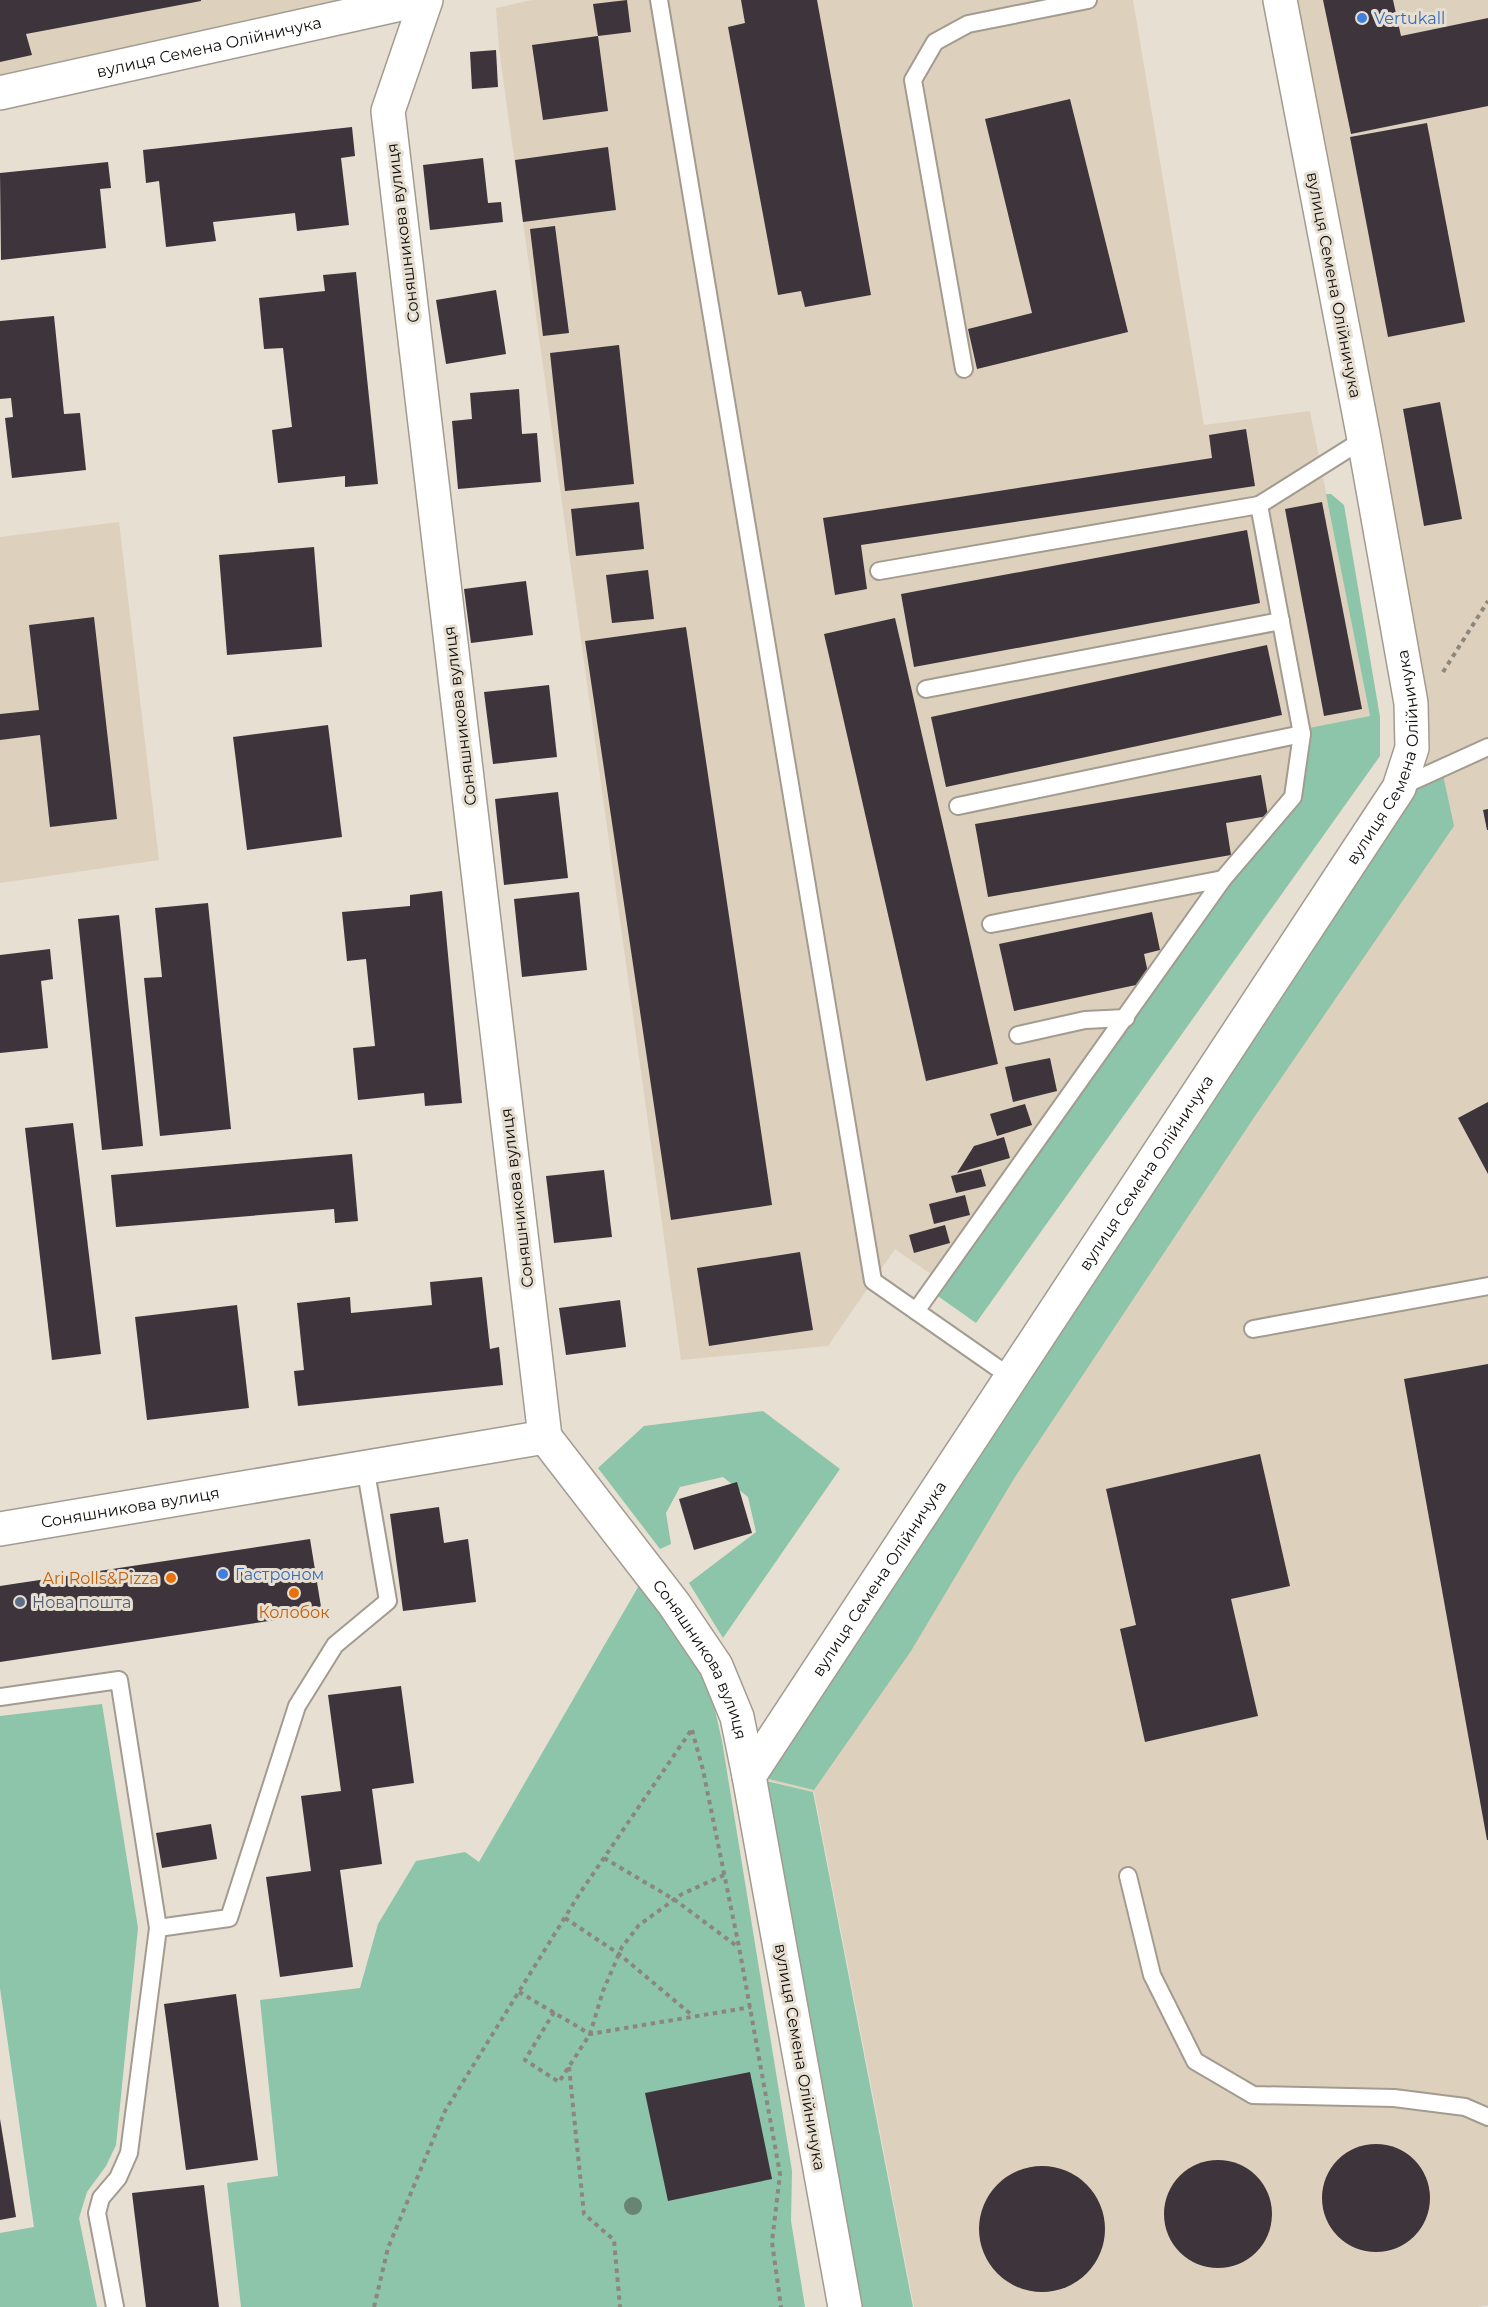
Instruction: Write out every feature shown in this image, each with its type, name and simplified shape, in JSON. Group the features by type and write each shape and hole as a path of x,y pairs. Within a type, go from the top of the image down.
{"street":[{"name":"вулиця Семена Олійничука","path":"0,93 419,0"},
{"name":"Соняшникова вулиця","path":"426,0 388,111 545,1437 674,1604 716,1666 737,1717 749,1776"},
{"name":"вулиця Семена Олійничука","path":"845,2307 749,1776 1399,788 1412,748 1411,703 1364,440 1280,0"},
{"name":"Соняшникова вулиця","path":"0,1529 545,1437"}],"lane":[{"path":"659,0 873,1281 1012,1378"},
{"path":"964,369 913,80 935,42 968,24 1088,0"},
{"path":"879,571 1259,505 1364,440"},
{"path":"916,1311 1223,879 1293,797 1302,734 1259,505"},
{"path":"926,689 1281,621"},
{"path":"958,806 1302,734"},
{"path":"1399,788 1488,747"},
{"path":"991,924 1223,879"},
{"path":"1018,1035 1085,1020 1126,1018"},
{"path":"1253,1329 1488,1286"},
{"path":"158,1928 229,1918 297,1706 335,1645 388,1601 365,1466"},
{"path":"0,1697 119,1680 158,1928 129,2152 118,2178 100,2198 97,2212 116,2307"},
{"path":"1128,1876 1152,1975 1195,2061 1253,2095 1394,2098 1465,2107 1488,2117"}],"path":[{"path":"1441,676 1488,601"},
{"path":"375,2307 388,2248 445,2111 565,1918 692,1729 703,1770 751,2007 780,2174 772,2242 781,2307"},
{"path":"604,1858 675,1900 739,1947"},
{"path":"554,2012 525,2060 559,2082 590,2034 603,1991 619,1954 639,1925 675,1900 724,1875"},
{"path":"565,1918 619,1954 693,2017"},
{"path":"519,1992 590,2034 751,2007"},
{"path":"569,2066 584,2214 614,2240 620,2307"}],"shaded area":[{"path":"0,0 419,0 0,93"},
{"path":"532,0 1133,0 1204,425 1310,411 1370,716 1287,798 935,1277 895,1249 828,1346 681,1360 499,49 496,8"},
{"path":"1280,0 1488,0 1488,2305 1478,2307 914,2307 814,1792 749,1776 1412,748"},
{"path":"119,522 159,860 0,883 0,537"}],"green space":[{"path":"1326,494 1331,494 1344,505 1380,717 1380,756 976,1323 935,1294 1287,798 1299,730 1370,716"},
{"path":"1442,770 1454,826 1253,1119 1015,1477 911,1651 814,1790 753,1775 1400,791"},
{"path":"763,1411 840,1469 723,1638 689,1583 756,1532 748,1497 723,1477 680,1487 666,1513 671,1544 660,1549 598,1468 644,1426"},
{"path":"641,1582 697,1660 712,1697 722,1741 792,2171 791,2221 805,2307 241,2307 227,2183 278,2176 260,2000 360,1988 378,1924 416,1861 465,1852 479,1862"},
{"path":"102,1704 138,1928 116,2145 106,2166 87,2192 79,2218 97,2307 0,2307 0,2233 34,2227 0,1988 0,1716"},
{"path":"754,1778 813,1792 913,2307 850,2307"}],"building":[{"path":"0,0 201,1 26,34 32,55 0,62"},
{"path":"627,0 631,32 598,36 593,4"},
{"path":"741,0 817,0 871,295 805,307 801,291 778,295 728,27 745,23"},
{"path":"1323,0 1393,0 1401,36 1488,18 1488,106 1351,134"},
{"path":"598,36 608,111 543,120 532,45"},
{"path":"496,50 498,87 472,89 470,52"},
{"path":"1070,99 1128,332 977,369 968,329 1032,313 985,119"},
{"path":"1427,123 1465,322 1388,337 1350,137"},
{"path":"352,127 355,156 341,158 349,225 297,231 295,213 213,222 216,241 166,247 159,181 146,183 143,150"},
{"path":"608,147 616,210 523,222 515,160"},
{"path":"483,158 488,203 501,202 503,222 430,230 423,165"},
{"path":"108,162 111,188 100,189 106,248 1,260 0,173"},
{"path":"555,226 569,333 543,336 530,229"},
{"path":"356,272 378,484 345,487 345,476 278,483 272,430 292,427 283,348 264,349 259,298 325,291 323,275"},
{"path":"496,290 506,354 446,364 436,300"},
{"path":"54,316 64,414 80,413 86,470 12,478 5,418 13,417 11,398 0,399 0,321"},
{"path":"619,345 634,484 565,491 550,353"},
{"path":"519,389 522,434 537,433 541,482 458,489 452,421 472,419 470,393"},
{"path":"1440,402 1462,519 1424,526 1403,409"},
{"path":"1246,429 1255,486 861,545 867,589 835,595 823,518 1212,458 1209,435"},
{"path":"639,502 644,549 576,556 571,509"},
{"path":"1322,502 1362,709 1324,716 1285,509"},
{"path":"1247,530 1260,603 914,667 901,594"},
{"path":"314,547 322,647 227,655 219,555"},
{"path":"648,570 654,619 612,623 606,575"},
{"path":"526,581 533,635 471,643 464,589"},
{"path":"94,617 117,819 50,827 40,735 0,740 0,714 39,710 29,625"},
{"path":"895,618 998,1064 926,1081 824,634"},
{"path":"686,627 772,1205 671,1220 585,641"},
{"path":"1267,645 1282,715 946,787 931,717"},
{"path":"549,685 557,757 493,764 484,692"},
{"path":"328,725 342,837 247,850 233,737"},
{"path":"1261,775 1268,816 1226,823 1231,855 988,897 975,824"},
{"path":"558,792 568,878 504,885 495,799"},
{"path":"1488,809 1488,830 1487,830 1483,810"},
{"path":"442,891 462,1103 425,1106 424,1093 358,1100 353,1048 375,1046 366,959 347,961 342,912 410,906 410,895"},
{"path":"579,892 587,970 522,977 514,899"},
{"path":"208,903 231,1129 160,1136 144,978 162,977 155,908"},
{"path":"1152,912 1160,950 1144,954 1150,982 1014,1011 999,944"},
{"path":"119,915 143,1146 102,1150 78,919"},
{"path":"50,949 53,979 41,981 48,1048 0,1053 0,955"},
{"path":"1050,1058 1057,1091 1013,1102 1005,1067"},
{"path":"1488,1102 1488,1174 1458,1118"},
{"path":"1025,1104 1032,1125 997,1136 990,1114"},
{"path":"73,1123 101,1354 52,1360 25,1128"},
{"path":"1004,1137 1010,1158 957,1173 974,1146"},
{"path":"352,1154 358,1221 335,1223 334,1209 116,1227 111,1175"},
{"path":"981,1169 986,1186 956,1193 951,1176"},
{"path":"604,1170 612,1237 554,1243 546,1176"},
{"path":"965,1195 970,1215 934,1224 929,1204"},
{"path":"945,1225 950,1243 914,1253 909,1235"},
{"path":"800,1252 813,1330 709,1346 697,1268"},
{"path":"482,1277 490,1349 499,1347 503,1385 298,1406 294,1371 304,1370 297,1303 350,1297 351,1313 432,1305 430,1282"},
{"path":"620,1300 626,1347 566,1355 559,1308"},
{"path":"237,1305 249,1408 147,1420 135,1317"},
{"path":"1488,1364 1488,1840 1487,1840 1404,1379"},
{"path":"1260,1454 1290,1586 1231,1599 1258,1716 1145,1742 1120,1629 1136,1625 1106,1489"},
{"path":"737,1482 752,1533 694,1550 679,1499"},
{"path":"439,1507 444,1543 468,1539 476,1602 403,1611 390,1514"},
{"path":"310,1539 322,1613 0,1662 0,1586"},
{"path":"401,1686 414,1783 372,1789 382,1864 340,1870 353,1967 280,1977 266,1877 311,1871 301,1796 341,1791 328,1695"},
{"path":"211,1824 217,1859 162,1868 156,1833"},
{"path":"236,1994 258,2160 186,2170 164,2004"},
{"path":"750,2072 772,2179 668,2201 645,2093"},
{"path":"0,2119 16,2217 0,2220"},
{"path":"1376,2144 1397,2148 1414,2160 1426,2177 1430,2198 1426,2219 1414,2236 1397,2248 1376,2252 1355,2248 1338,2236 1326,2219 1322,2198 1326,2177 1338,2160 1355,2148"},
{"path":"1218,2160 1239,2164 1256,2176 1268,2193 1272,2214 1268,2235 1256,2252 1239,2264 1218,2268 1197,2264 1180,2252 1168,2235 1164,2214 1168,2193 1180,2176 1197,2164"},
{"path":"1042,2166 1066,2171 1086,2185 1100,2205 1105,2229 1100,2253 1086,2273 1066,2287 1042,2292 1018,2287 998,2273 984,2253 979,2229 984,2205 998,2185 1018,2171"},
{"path":"204,2185 219,2307 146,2307 132,2193"}],"place":[{"name":"Vertukall","path":"1362,18"},
{"name":"Гастроном","path":"223,1574"},
{"name":"Ari Rolls&Pizza","path":"171,1578"},
{"name":"Колобок","path":"294,1593"},
{"name":"Нова пошта","path":"20,1602"}]}
